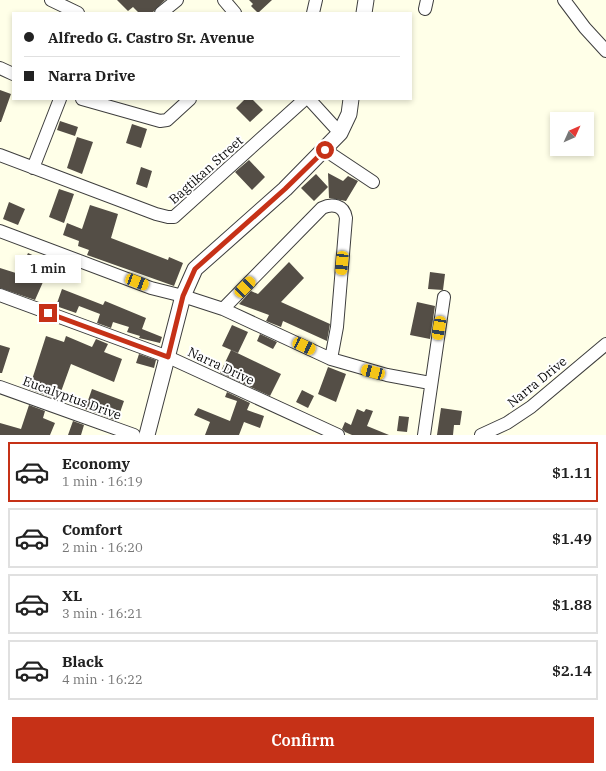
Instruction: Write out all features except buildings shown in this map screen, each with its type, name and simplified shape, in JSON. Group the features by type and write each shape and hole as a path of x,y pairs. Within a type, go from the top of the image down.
{"street":[{"path":"51,0 76,12"},
{"path":"162,12 177,0"},
{"path":"224,0 233,12"},
{"path":"313,12 316,0"},
{"path":"364,12 366,0"},
{"path":"564,0 585,28 606,51"},
{"path":"0,68 12,74"},
{"path":"34,168 60,100"},
{"path":"86,100 160,121 167,120 189,100"},
{"name":"Bagtikan Street","path":"0,155 156,214 168,218 174,217 304,100"},
{"path":"310,100 340,133"},
{"path":"147,435 183,296 195,269 201,262 285,189 325,150 340,133 349,114 351,100"},
{"path":"325,150 372,182"},
{"path":"223,309 322,208 333,205 341,207 345,212 346,218 337,327 332,359"},
{"path":"0,231 151,288 183,296 223,309 332,359 387,375 430,383"},
{"name":"Narra Drive","path":"0,295 168,357 338,435"},
{"path":"424,435 430,383 444,296"},
{"name":"Narra Drive","path":"481,435 507,423 531,407 606,344"},
{"name":"Eucalyptus Drive","path":"0,387 134,435"}],"route":[{"path":"48,313 168,357 183,296 195,269 201,262 285,189 325,150"}]}
